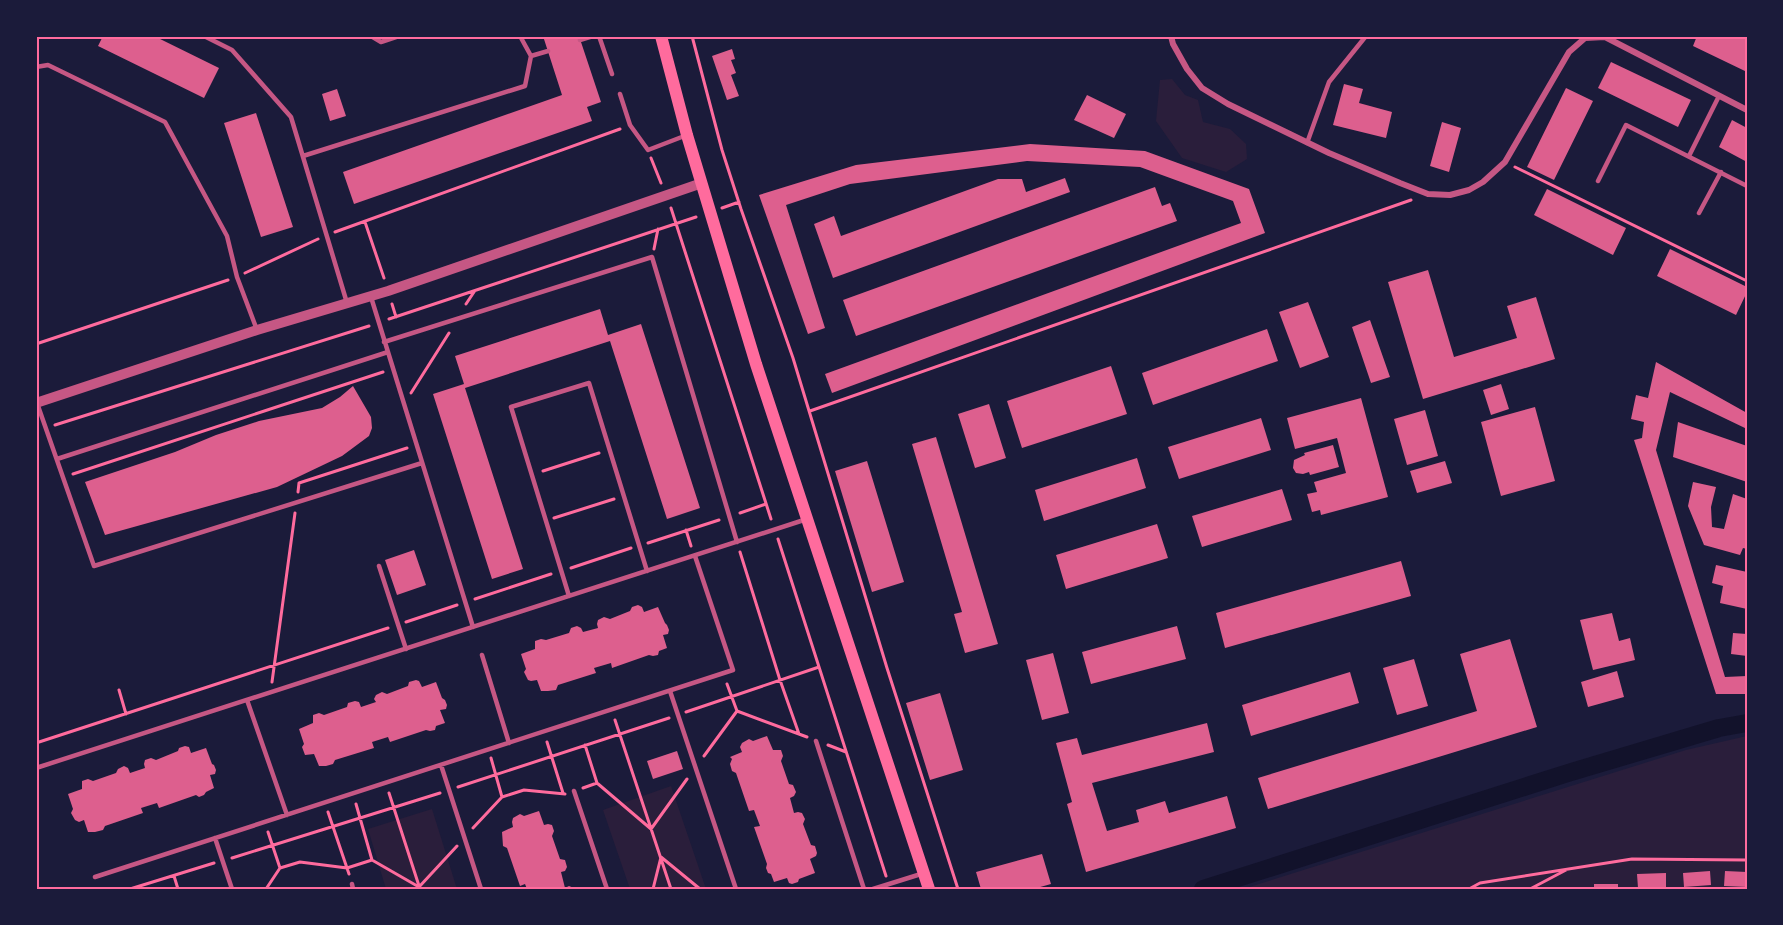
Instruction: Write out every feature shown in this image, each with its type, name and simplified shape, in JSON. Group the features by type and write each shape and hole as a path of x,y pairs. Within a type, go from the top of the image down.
{"main road":[{"path":"661,36 687,135 756,364 929,889"}],"street":[{"path":"1171,36 1187,69 1202,88 1227,104 1349,162 1428,194 1450,195 1469,190 1484,182 1505,162 1569,52 1585,37 1605,37 1747,110"},
{"path":"37,403 257,330 371,297 702,183"}],"lane":[{"path":"204,36 232,50 291,117 348,304"},
{"path":"371,36 381,42 399,36"},
{"path":"303,156 525,86 531,56 520,36"},
{"path":"580,40 593,36"},
{"path":"599,36 612,74"},
{"path":"1307,143 1329,82 1366,36"},
{"path":"531,56 548,51"},
{"path":"36,67 48,65 165,122 227,236 237,277 257,330"},
{"path":"620,94 630,126 648,150 687,135"},
{"path":"1689,156 1719,96"},
{"path":"1598,181 1626,125 1747,186"},
{"path":"1699,213 1721,172"},
{"path":"384,342 652,256 737,542"},
{"path":"371,297 473,627"},
{"path":"57,459 388,352"},
{"path":"569,596 511,407 589,383 647,571"},
{"path":"37,403 94,566 422,463"},
{"path":"36,768 808,519"},
{"path":"95,877 733,670 694,556"},
{"path":"379,566 406,649"},
{"path":"482,655 509,743"},
{"path":"670,691 736,889"},
{"path":"248,700 287,815"},
{"path":"816,741 864,889"},
{"path":"441,765 481,889"},
{"path":"573,791 607,889"},
{"path":"215,838 232,889"},
{"path":"873,889 924,873"}],"path":[{"path":"692,36 722,150 810,411 883,657 958,889"},
{"path":"36,344 237,277 327,235 630,126"},
{"path":"648,150 676,223 889,884"},
{"path":"1505,162 1747,281"},
{"path":"810,411 1428,194"},
{"path":"365,222 396,317"},
{"path":"46,428 378,323 676,223"},
{"path":"652,256 658,229"},
{"path":"404,404 475,290"},
{"path":"63,478 393,369"},
{"path":"270,693 299,483 417,445"},
{"path":"532,474 609,449"},
{"path":"546,521 624,496"},
{"path":"686,531 694,556"},
{"path":"737,542 799,734"},
{"path":"130,889 449,790 819,667"},
{"path":"723,674 736,711 846,752"},
{"path":"119,690 126,714"},
{"path":"612,710 671,889"},
{"path":"502,797 524,790 563,795 544,732"},
{"path":"585,745 597,783 651,829"},
{"path":"385,783 419,888"},
{"path":"352,794 372,860 419,888"},
{"path":"325,802 353,887"},
{"path":"264,822 280,868"},
{"path":"652,889 661,857"},
{"path":"661,857 700,889"},
{"path":"1469,889 1480,883 1632,859 1747,860"},
{"path":"266,889 280,868 300,862 347,868 372,860"},
{"path":"1530,889 1569,869"},
{"path":"174,876 178,889"}],"shaded area":[{"path":"1172,79 1185,95 1198,100 1203,122 1230,129 1246,144 1247,159 1226,172 1182,158 1156,121 1160,80"},
{"path":"1747,736 1747,889 1243,889 1686,750"},
{"path":"671,786 706,889 630,889 603,810"},
{"path":"432,809 457,889 386,889 368,829"}],"building":[{"path":"103,36 154,36 219,68 204,98 98,46"},
{"path":"543,36 579,36 601,102 587,107 592,121 354,204 343,172 562,95"},
{"path":"1697,36 1747,38 1747,72 1693,46"},
{"path":"732,49 735,59 731,60 736,73 731,75 739,96 727,100 712,56"},
{"path":"1611,62 1691,100 1678,127 1598,88"},
{"path":"1344,84 1363,89 1359,103 1392,112 1386,138 1333,125"},
{"path":"1566,88 1593,101 1554,180 1527,167"},
{"path":"337,89 346,116 330,121 322,94"},
{"path":"1087,95 1126,114 1114,138 1074,120"},
{"path":"256,113 293,227 261,237 224,123"},
{"path":"1732,120 1747,128 1747,162 1719,147"},
{"path":"1442,122 1461,128 1449,172 1430,166"},
{"path":"1030,144 1145,151 1249,189 1265,233 832,393 825,374 1241,223 1233,201 1140,167 1027,161 850,184 786,205 825,328 808,334 759,195 856,165"},
{"path":"1065,178 1070,192 833,278 814,224 834,216 841,236 998,179 1022,179 1026,192"},
{"path":"1155,187 1162,206 1170,203 1177,221 856,336 843,300"},
{"path":"1547,189 1626,228 1613,255 1534,215"},
{"path":"1670,249 1747,287 1747,292 1736,315 1657,276"},
{"path":"1428,270 1454,357 1517,338 1507,306 1536,297 1555,359 1423,399 1388,282"},
{"path":"1308,302 1329,357 1300,368 1279,312"},
{"path":"600,309 608,335 641,324 700,508 667,519 610,341 465,388 523,569 492,579 433,394 464,384 455,356"},
{"path":"1370,320 1390,377 1371,383 1352,327"},
{"path":"1267,329 1278,361 1153,405 1142,373"},
{"path":"1656,362 1747,413 1747,429 1670,392 1656,450 1725,677 1747,676 1747,694 1716,694 1634,440 1642,438 1644,422 1631,419 1636,395 1648,398"},
{"path":"1111,366 1127,414 1022,448 1007,401"},
{"path":"1501,384 1509,409 1491,415 1483,390"},
{"path":"353,386 371,417 372,428 369,436 342,456 277,487 105,535 85,482 259,421 322,408"},
{"path":"1361,398 1388,497 1321,515 1320,510 1312,512 1307,494 1317,492 1314,482 1346,473 1337,438 1295,449 1287,418"},
{"path":"989,404 1006,458 975,468 958,414"},
{"path":"1535,407 1555,481 1501,496 1481,422"},
{"path":"1425,410 1438,456 1407,465 1394,419"},
{"path":"1261,418 1271,450 1179,479 1168,447"},
{"path":"1678,422 1747,446 1747,482 1673,457"},
{"path":"936,437 998,644 965,653 954,614 962,612 912,444"},
{"path":"1333,445 1339,467 1310,475 1309,472 1296,473 1293,468 1294,460 1305,455 1304,453"},
{"path":"1137,458 1146,488 1044,521 1035,490"},
{"path":"867,461 904,582 872,592 835,471"},
{"path":"1445,461 1452,483 1417,493 1410,471"},
{"path":"1693,482 1716,487 1711,507 1712,527 1724,529 1733,494 1747,499 1747,549 1743,548 1740,555 1704,545 1688,506"},
{"path":"1282,489 1292,520 1202,547 1192,516"},
{"path":"1157,524 1168,558 1066,589 1056,555"},
{"path":"414,550 426,585 397,595 385,560"},
{"path":"1401,561 1411,596 1225,648 1216,613"},
{"path":"1716,565 1747,572 1747,609 1720,603 1723,586 1712,583"},
{"path":"638,605 644,612 658,607 669,630 668,634 663,635 667,648 659,651 658,655 649,655 612,668 611,663 594,668 596,673 558,685 556,690 541,691 537,680 528,680 521,654 535,649 535,641 569,633 571,628 577,626 583,632 598,628 598,620 604,617 610,619"},
{"path":"1612,613 1619,641 1630,638 1635,660 1593,670 1580,620"},
{"path":"1177,626 1186,659 1091,684 1082,652"},
{"path":"1733,633 1747,634 1747,656 1731,654"},
{"path":"1510,639 1537,727 1268,809 1258,778 1477,711 1460,654"},
{"path":"1053,653 1069,713 1042,720 1026,660"},
{"path":"1414,659 1428,706 1397,715 1383,668"},
{"path":"1617,671 1624,697 1588,707 1581,682"},
{"path":"1350,672 1359,703 1251,736 1242,705"},
{"path":"416,680 422,687 436,682 447,705 446,709 440,710 445,723 436,726 435,730 426,730 390,742 388,737 372,742 374,748 335,760 333,764 326,766 319,766 314,754 305,755 299,729 313,723 313,715 319,713 324,715 347,707 348,703 355,701 359,702 361,707 376,702 374,699 376,695 382,692 387,694 408,686 409,682"},
{"path":"940,693 963,770 930,780 906,703"},
{"path":"1207,723 1214,752 1092,783 1107,831 1139,822 1136,810 1165,801 1169,813 1227,796 1236,828 1086,872 1067,804 1072,802 1056,743 1077,738 1082,755"},
{"path":"767,736 773,750 781,750 783,756 781,761 789,784 793,785 796,792 790,798 794,813 802,813 805,819 803,824 811,845 815,846 817,853 810,859 815,873 792,884 787,878 774,882 771,874 768,873 754,827 760,826 754,810 749,811 736,773 732,771 730,764 732,759 730,757 742,752 740,747 742,743 749,739 753,741"},
{"path":"185,746 189,747 191,753 206,748 216,770 215,774 210,775 214,788 204,795 199,797 196,795 159,808 157,803 141,808 143,813 105,826 103,830 95,832 88,832 84,820 79,822 75,820 71,813 73,809 68,794 82,789 82,781 88,779 93,781 116,773 124,766 130,773 145,768 145,760 151,758 156,760"},
{"path":"677,751 683,769 653,779 647,761"},
{"path":"539,811 544,825 552,825 554,831 552,836 560,859 565,860 567,867 561,872 565,888 569,886 576,889 527,889 525,884 520,886 507,848 503,846 502,832 513,827 513,818 520,814 524,816"},
{"path":"1042,854 1051,884 1033,889 981,889 976,872"},
{"path":"1710,871 1711,885 1684,887 1683,873"},
{"path":"1725,871 1747,872 1747,887 1724,886"},
{"path":"1666,873 1666,887 1638,888 1637,874"},
{"path":"1594,884 1618,884 1618,889 1594,889"}],"waterway":[{"path":"1203,889 1568,773 1719,728 1747,723"}]}
